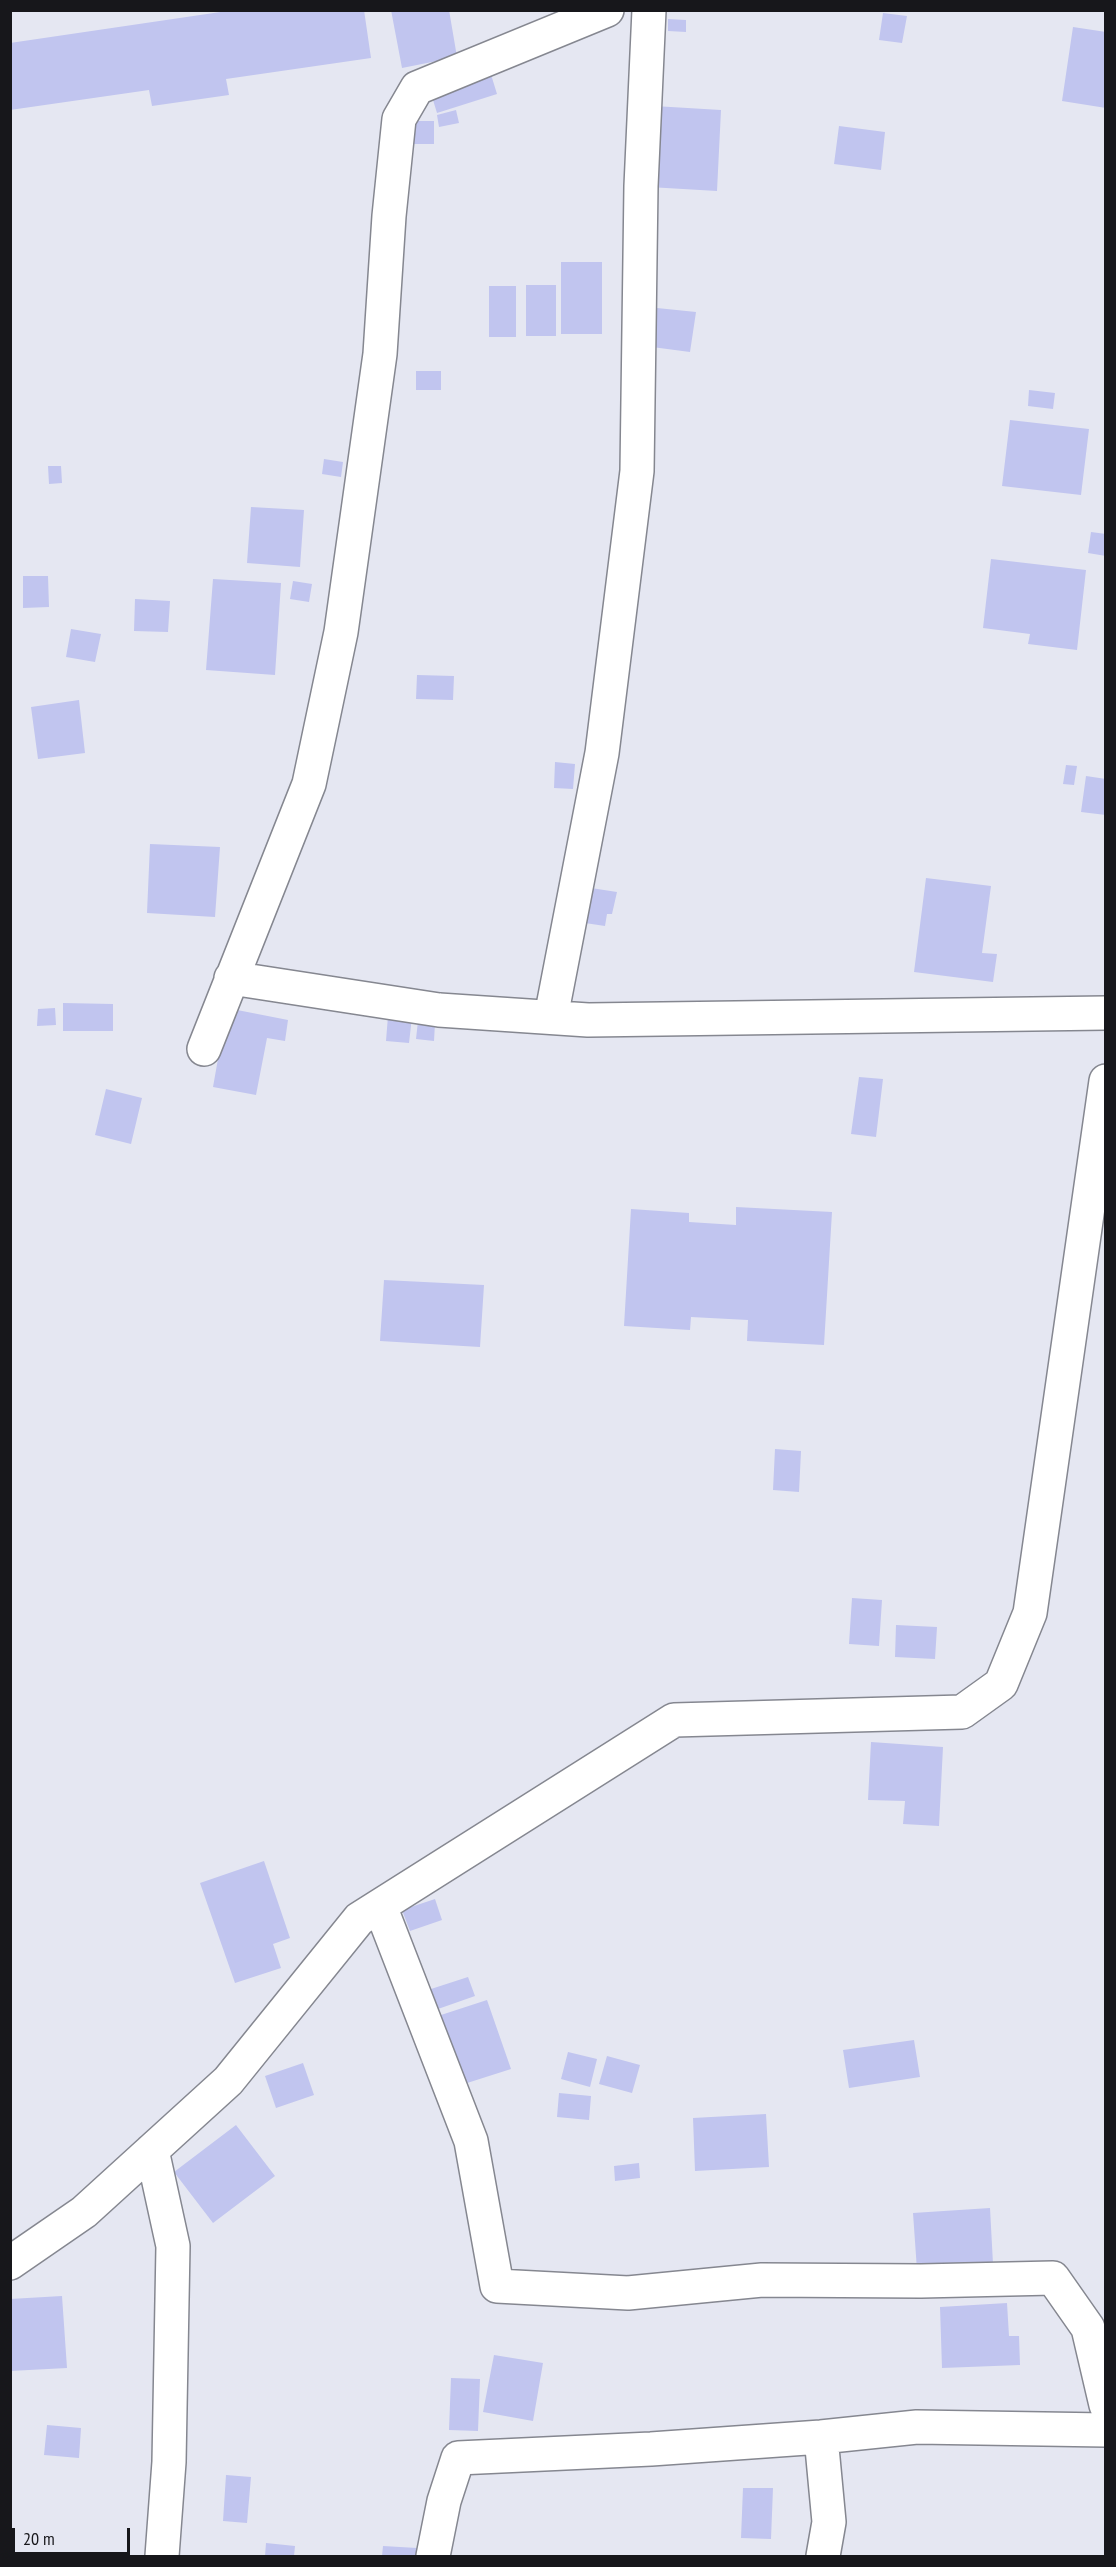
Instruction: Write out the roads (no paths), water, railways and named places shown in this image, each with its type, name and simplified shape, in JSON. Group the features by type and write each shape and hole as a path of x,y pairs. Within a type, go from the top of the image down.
{"street":[{"path":"204,1049 309,784 341,632 380,354 389,216 399,119 417,88 607,10"},
{"path":"551,1017 602,753 637,471 641,197 649,10"},
{"path":"231,978 439,1010 588,1020 1106,1012"},
{"path":"10,2263 84,2212 228,2081 359,1919 674,1719 962,1712 1001,1684 1030,1613 1106,1081"},
{"path":"380,1905 471,2141 497,2286 628,2293 762,2280 921,2281 1053,2278 1088,2328 1106,2405"},
{"path":"152,2150 173,2246 169,2462 162,2556"},
{"path":"433,2556 444,2501 458,2458 651,2449 821,2437 917,2427 1106,2430"},
{"path":"821,2437 829,2522 823,2556"}]}
